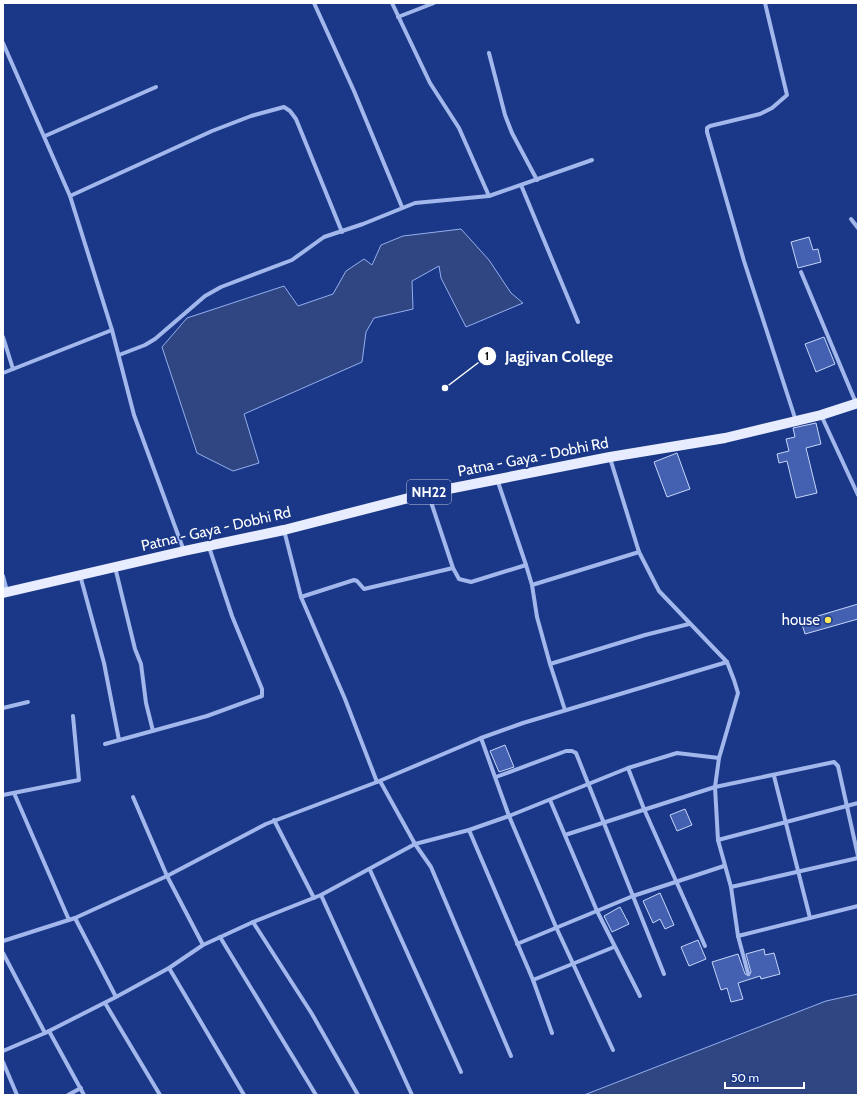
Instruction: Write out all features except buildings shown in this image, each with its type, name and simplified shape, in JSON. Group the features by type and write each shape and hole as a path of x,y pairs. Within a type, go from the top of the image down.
{"main road":[{"name":"Patna - Gaya - Dobhi Rd","path":"5,593 184,551 284,530 428,493 610,457 725,438 821,415 857,403"}],"street":[{"path":"314,3 354,91 402,207"},
{"path":"392,3 430,83 459,128 489,196"},
{"path":"398,17 434,3"},
{"path":"765,3 787,95 765,112 710,126 707,128 707,132 744,261 796,421"},
{"path":"3,43 70,196 112,330 134,415 184,551"},
{"path":"489,53 505,114 512,133 537,180"},
{"path":"45,136 156,87"},
{"path":"70,196 212,131 251,116 284,107 296,119 342,232"},
{"path":"119,355 146,345 155,339 205,296 221,287 277,267 298,257 319,239 342,232 402,207 422,202 489,196 592,160"},
{"path":"521,185 578,322"},
{"path":"851,219 858,228"},
{"path":"800,272 857,403"},
{"path":"3,373 112,330"},
{"path":"3,337 13,369"},
{"path":"821,415 858,495"},
{"path":"610,457 639,552 659,591 727,662 738,693 719,758 715,787 718,840 731,887 738,936 748,973"},
{"path":"497,479 532,585 537,617 565,710"},
{"path":"428,493 453,568 459,579 471,582 526,565"},
{"path":"284,530 301,597 379,781 431,867 511,1056"},
{"path":"105,744 207,716 259,698 263,694 232,616 209,546"},
{"path":"532,585 639,552"},
{"path":"115,567 135,649 141,664 146,703 153,731"},
{"path":"301,597 354,580 357,581 364,589 453,568"},
{"path":"80,575 104,663 119,740"},
{"path":"3,576 5,593"},
{"path":"550,664 645,635 689,624"},
{"path":"3,941 75,918 166,876 274,820 379,781 481,738 565,710 727,662"},
{"path":"3,708 28,702"},
{"path":"3,796 14,792 79,780 73,716"},
{"path":"481,738 509,816 556,927 612,1050"},
{"path":"496,777 566,751 576,753 602,823 664,974"},
{"path":"3,1051 47,1032 106,1003 169,968 203,945 253,922 321,895 416,844 469,830 509,816 628,768 677,753 719,758"},
{"path":"565,835 715,787 774,776 834,762 838,766 858,857 731,887"},
{"path":"628,768 644,810 705,946"},
{"path":"774,776 810,918"},
{"path":"14,792 69,920"},
{"path":"133,797 166,876 203,945"},
{"path":"550,800 597,911 640,996"},
{"path":"718,840 858,804"},
{"path":"274,820 314,898"},
{"path":"469,830 533,980 552,1033"},
{"path":"518,944 633,896 724,866"},
{"path":"370,870 461,1072"},
{"path":"321,895 412,1095"},
{"path":"738,936 858,906"},
{"path":"75,918 116,997"},
{"path":"253,922 312,1014 358,1095"},
{"path":"220,937 316,1095"},
{"path":"533,980 614,947"},
{"path":"3,953 84,1095"},
{"path":"169,968 244,1095"},
{"path":"106,1003 160,1095"},
{"path":"3,1062 17,1095"},
{"path":"68,1095 81,1088"}],"water":[{"path":"461,229 489,260 511,293 523,303 466,327 441,278 439,266 412,281 413,309 374,318 366,332 362,362 244,414 259,463 233,471 197,453 162,347 187,318 284,286 298,306 333,294 346,271 364,259 372,265 381,245 403,236"},
{"path":"858,994 858,1095 584,1095 826,1001"}],"place":[{"name":"Jagjivan College","path":"445,388"},
{"name":"house","path":"828,620"}]}
